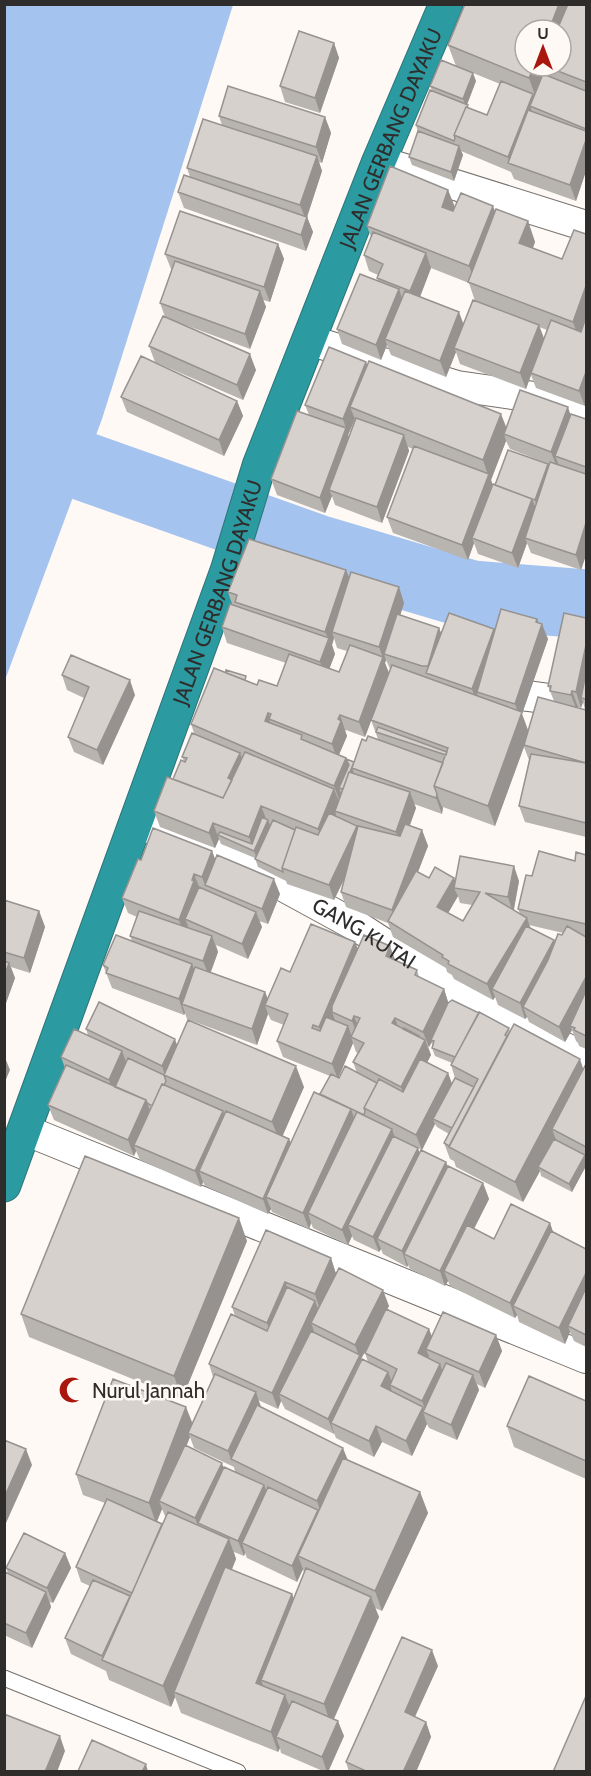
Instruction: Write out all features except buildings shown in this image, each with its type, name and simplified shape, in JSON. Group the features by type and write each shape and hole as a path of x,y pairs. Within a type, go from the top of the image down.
{"highway":[{"name":"JALAN GERBANG DAYAKU","path":"4,1185 135,823 229,588 259,466 379,161 446,4"}],"street":[{"path":"379,161 586,226"},
{"path":"309,340 457,386 541,398 586,411"},
{"path":"462,674 528,696 586,704"},
{"name":"GANG KUTAI","path":"135,823 200,845 274,881 360,928 449,986 524,1028 586,1058"},
{"path":"25,1130 586,1358"}],"lane":[{"path":"4,1678 238,1772"}],"water":[{"path":"5,4 233,5 102,419 5,680"}],"waterway":[{"path":"4,438 317,549 472,595 586,604"}],"place":[{"name":"Nurul Jannah","path":"72,1390"}]}
